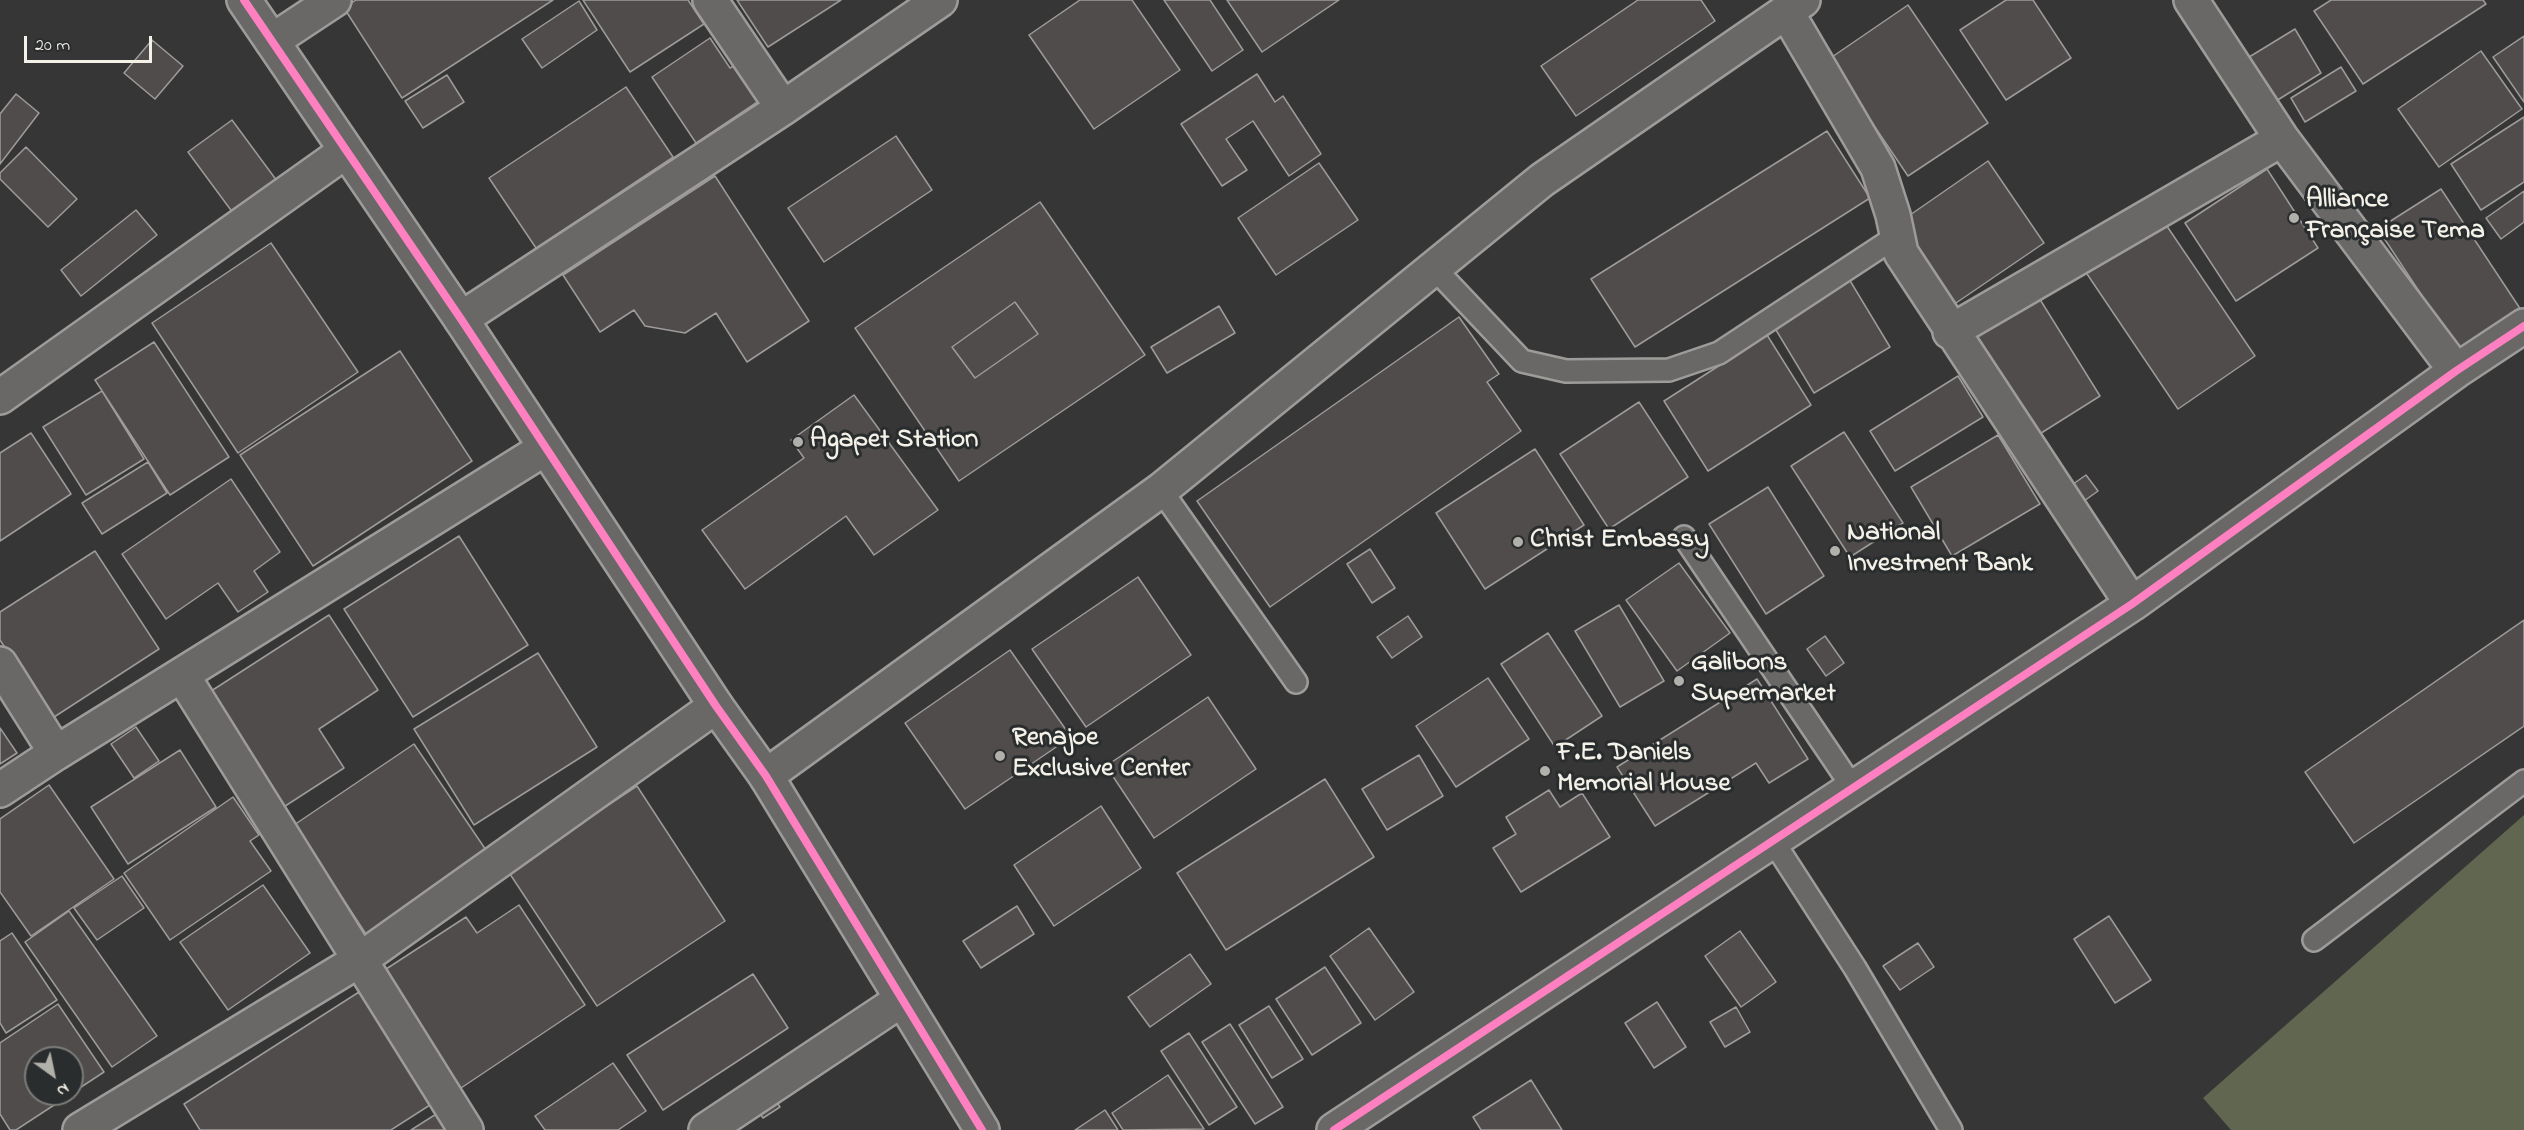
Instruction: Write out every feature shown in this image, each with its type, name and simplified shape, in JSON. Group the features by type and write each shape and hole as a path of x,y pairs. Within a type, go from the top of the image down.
{"street":[{"path":"244,0 461,319 544,449 716,706 766,776 982,1130"},
{"path":"272,41 334,0"},
{"path":"710,0 783,108"},
{"path":"461,319 783,108 939,0"},
{"path":"2191,0 2282,139 2456,371"},
{"path":"766,776 1161,490 1542,180 1795,6 1878,168 1901,253 1950,332 2132,604"},
{"path":"1950,332 2282,139"},
{"path":"0,398 346,151"},
{"path":"1334,1130 2132,604 2456,371 2524,326"},
{"path":"0,790 544,449"},
{"path":"0,664 56,753"},
{"path":"182,675 466,1130"},
{"path":"80,1130 361,959 716,706"},
{"path":"706,1130 901,1000"}],"lane":[{"path":"1434,268 1522,360 1566,371 1669,370 1719,353 1897,236"},
{"path":"1161,490 1296,682"},
{"path":"1684,537 1853,788"},
{"path":"2314,940 2524,781"},
{"path":"1773,841 1855,968 1951,1130"}],"green space":[{"path":"2524,815 2524,1130 2231,1130 2203,1098"}],"building":[{"path":"356,0 553,0 402,98 344,8"},
{"path":"583,0 688,0 704,24 630,72"},
{"path":"737,0 841,0 768,47"},
{"path":"1080,0 1132,0 1180,70 1094,129 1029,35"},
{"path":"1164,0 1210,0 1243,50 1212,71"},
{"path":"1227,0 1339,0 1262,52"},
{"path":"1638,0 1701,0 1715,21 1576,116 1541,66"},
{"path":"2006,0 2033,0 2071,58 2006,100 1960,30"},
{"path":"2331,0 2483,0 2486,4 2363,84 2314,11"},
{"path":"579,1 597,30 542,68 522,39"},
{"path":"1908,5 1988,123 1908,176 1829,59"},
{"path":"2295,29 2321,73 2268,106 2241,62"},
{"path":"2524,36 2524,102 2493,57"},
{"path":"710,38 730,68 736,65 760,100 696,143 652,77"},
{"path":"152,40 183,66 155,99 124,73"},
{"path":"2481,51 2522,109 2439,167 2398,109"},
{"path":"2341,67 2356,91 2305,122 2291,98"},
{"path":"1257,74 1275,102 1283,96 1321,154 1289,176 1253,121 1226,139 1247,170 1222,186 1181,124"},
{"path":"447,75 464,102 423,128 405,101"},
{"path":"626,87 673,157 536,248 489,178"},
{"path":"16,94 39,113 0,164 0,114"},
{"path":"2524,117 2524,182 2481,210 2451,164"},
{"path":"232,120 280,185 236,217 188,152"},
{"path":"1827,131 1870,198 1635,347 1591,279"},
{"path":"896,136 932,190 824,262 788,208"},
{"path":"26,147 77,199 48,227 0,179 0,173"},
{"path":"1988,161 2044,243 1953,305 1897,224"},
{"path":"1319,163 1358,220 1276,275 1238,218"},
{"path":"2267,169 2318,248 2236,301 2185,223"},
{"path":"715,176 809,321 747,362 716,313 685,333 645,326 634,310 600,332 563,275"},
{"path":"2441,189 2521,310 2459,352 2378,229"},
{"path":"2524,191 2524,222 2501,239 2486,218"},
{"path":"1040,202 1145,355 959,481 855,328","holes":["1015,302 1038,334 975,378 952,347"]},
{"path":"136,210 157,235 81,296 61,270"},
{"path":"2158,213 2255,356 2178,409 2081,265"},
{"path":"271,243 358,372 238,453 152,323"},
{"path":"1849,279 1890,347 1814,393 1773,325"},
{"path":"2036,293 2100,396 2038,435 1973,333"},
{"path":"1015,302 1038,334 975,378 952,347"},
{"path":"1219,306 1235,333 1167,373 1151,347"},
{"path":"1459,317 1499,374 1487,382 1521,431 1270,607 1197,501"},
{"path":"1767,335 1811,405 1708,471 1664,401"},
{"path":"154,342 229,457 170,495 95,380"},
{"path":"400,351 472,461 313,566 240,455"},
{"path":"1958,376 1983,417 1895,471 1870,431"},
{"path":"102,391 144,459 86,495 43,427"},
{"path":"854,395 938,510 874,555 846,516 745,589 702,530 804,458 791,440"},
{"path":"1639,402 1688,477 1609,529 1560,454"},
{"path":"1844,432 1903,523 1850,557 1791,466"},
{"path":"31,433 71,494 0,541 0,453"},
{"path":"1998,435 2040,504 1952,556 1911,487"},
{"path":"1535,449 1584,525 1485,589 1436,513"},
{"path":"148,462 167,493 102,534 82,503"},
{"path":"2086,475 2098,491 2077,506 2066,489"},
{"path":"231,479 280,552 254,571 268,592 238,612 218,583 166,619 122,554"},
{"path":"1768,487 1824,576 1766,614 1709,524"},
{"path":"459,536 528,645 413,717 344,609"},
{"path":"1370,549 1395,588 1372,603 1347,564"},
{"path":"95,551 159,649 51,719 0,640 0,612"},
{"path":"1679,563 1730,633 1677,671 1626,600"},
{"path":"1138,577 1191,655 1086,727 1032,649"},
{"path":"1619,605 1664,681 1620,707 1575,631"},
{"path":"329,615 378,690 319,729 344,768 279,810 205,695"},
{"path":"1408,616 1422,637 1392,658 1377,637"},
{"path":"2524,620 2524,726 2354,843 2305,772"},
{"path":"1548,633 1602,716 1555,747 1501,664"},
{"path":"1825,636 1844,663 1826,676 1807,649"},
{"path":"1010,650 1071,737 965,809 905,723"},
{"path":"538,653 597,747 474,825 414,729"},
{"path":"1488,678 1529,739 1456,787 1416,726"},
{"path":"1757,679 1808,759 1769,783 1756,763 1655,826 1617,767"},
{"path":"1208,697 1256,769 1154,838 1106,766"},
{"path":"136,727 159,761 134,778 111,744"},
{"path":"0,728 17,753 0,764"},
{"path":"414,744 488,853 366,934 294,825"},
{"path":"180,750 216,807 128,864 91,807"},
{"path":"1419,755 1443,796 1387,830 1362,789"},
{"path":"1325,779 1374,857 1226,950 1177,873"},
{"path":"49,785 114,879 31,936 0,892 0,819"},
{"path":"637,786 725,921 597,1006 508,871"},
{"path":"1549,790 1560,807 1582,793 1610,837 1521,892 1493,848 1516,834 1506,817"},
{"path":"233,797 259,835 250,841 271,871 170,940 124,873"},
{"path":"1101,806 1141,868 1054,926 1014,865"},
{"path":"122,876 144,908 97,940 74,908"},
{"path":"263,885 310,953 228,1010 180,942"},
{"path":"519,905 585,1005 458,1090 380,973 466,917 477,933"},
{"path":"1017,906 1034,934 981,968 963,941"},
{"path":"69,911 157,1036 112,1067 25,942"},
{"path":"2109,916 2151,980 2115,1003 2074,939"},
{"path":"1369,928 1414,992 1375,1020 1330,956"},
{"path":"1740,931 1776,982 1741,1007 1705,956"},
{"path":"12,933 57,1000 6,1033 0,1023 0,941"},
{"path":"1918,943 1934,967 1900,990 1883,966"},
{"path":"1190,954 1211,984 1150,1027 1128,997"},
{"path":"1325,967 1361,1023 1312,1055 1276,999"},
{"path":"753,974 788,1028 663,1110 627,1055"},
{"path":"359,992 430,1105 391,1130 200,1130 184,1104"},
{"path":"1657,1002 1686,1047 1654,1068 1625,1023"},
{"path":"58,1004 104,1072 84,1085 84,1046 24,1046 24,1106 53,1106 16,1130 10,1130 0,1114 0,1043"},
{"path":"1269,1006 1303,1059 1272,1078 1239,1025"},
{"path":"1736,1007 1750,1032 1725,1047 1710,1022"},
{"path":"1230,1024 1283,1107 1255,1124 1202,1042"},
{"path":"1189,1033 1237,1107 1209,1125 1161,1051"},
{"path":"613,1063 646,1111 618,1130 545,1130 535,1116"},
{"path":"1168,1075 1204,1129 1123,1130 1112,1113"},
{"path":"1531,1080 1562,1130 1481,1130 1473,1117"},
{"path":"770,1092 780,1107 763,1118 753,1103"},
{"path":"1105,1110 1118,1130 1075,1130"},
{"path":"441,1111 453,1130 411,1130"}],"cycle path":[{"path":"244,0 461,319 716,706 766,776 982,1130"},
{"path":"1334,1130 2132,604 2456,371 2524,326"}],"place":[{"name":"Alliance Française Tema","path":"2294,218"},
{"name":"Agapet Station","path":"798,442"},
{"name":"Christ Embassy","path":"1518,542"},
{"name":"National Investment Bank","path":"1835,551"},
{"name":"Galibons Supermarket","path":"1679,681"},
{"name":"Renajoe Exclusive Center","path":"1000,756"},
{"name":"F.E. Daniels Memorial House","path":"1545,771"}]}
